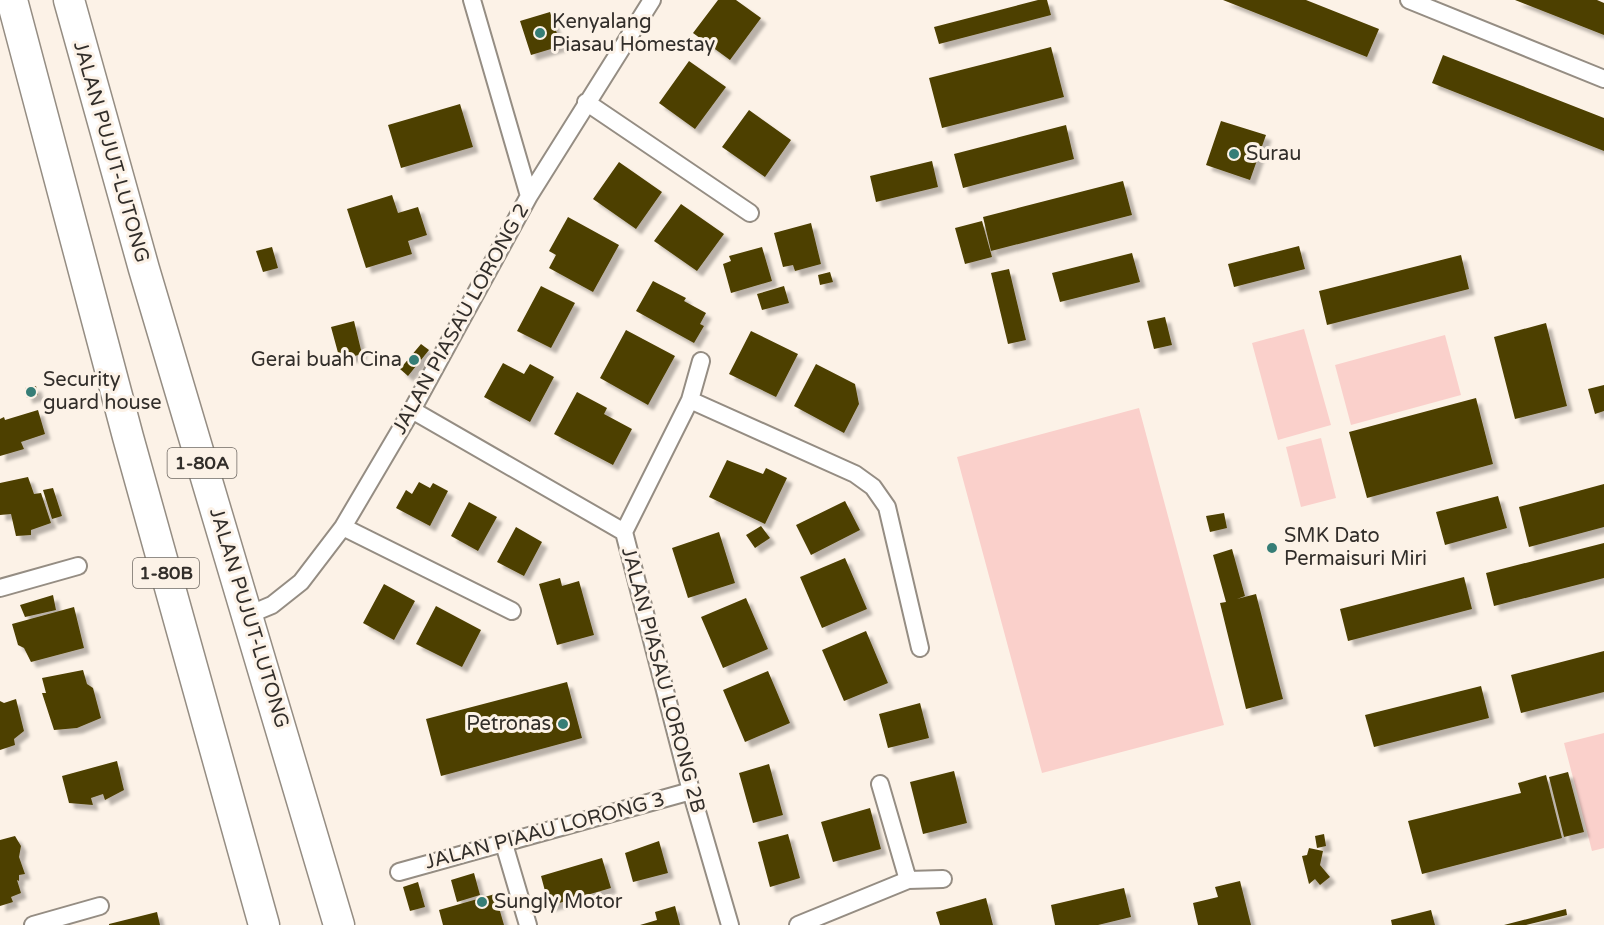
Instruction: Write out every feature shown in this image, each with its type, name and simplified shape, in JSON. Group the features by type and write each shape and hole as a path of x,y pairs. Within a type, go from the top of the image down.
{"highway":[{"name":"1-80B","path":"12,0 128,437 264,925"},
{"name":"JALAN PUJUT-LUTONG","path":"69,0 144,269 339,925"}],"street":[{"path":"472,0 529,196"},
{"name":"JALAN PIASAU LORONG 2","path":"248,615 272,605 301,582 343,527 412,410 529,196 652,0"},
{"path":"1409,0 1604,78"},
{"path":"586,102 750,213"},
{"path":"624,532 690,400 702,361"},
{"path":"690,400 855,474 873,487 887,507 920,648"},
{"name":"JALAN PIASAU LORONG 2B","path":"412,410 624,532 691,791 730,925"},
{"path":"343,527 512,611"},
{"path":"0,588 78,566"},
{"path":"880,784 908,880"},
{"name":"JALAN PIAAU LORONG 3","path":"399,872 691,791"},
{"path":"504,844 528,925"},
{"path":"798,925 908,880 943,879"},
{"path":"33,925 100,906"}],"shaded area":[{"path":"1304,329 1331,425 1278,440 1252,343"},
{"path":"1445,335 1461,395 1351,425 1335,365"},
{"path":"1139,408 1224,725 1042,773 957,457"},
{"path":"1321,438 1336,498 1301,507 1286,447"},
{"path":"1604,733 1604,848 1592,851 1564,743"}],"building":[{"path":"718,0 736,0 761,18 730,60 693,33"},
{"path":"1038,0 1047,0 1051,15 939,44 934,27"},
{"path":"1223,0 1306,0 1379,29 1367,57"},
{"path":"1515,0 1597,0 1604,3 1604,35"},
{"name":"Kenyalang Piasau Homestay","path":"550,12 561,46 531,55 520,21"},
{"path":"1051,47 1064,97 942,128 929,78"},
{"path":"1443,55 1604,118 1604,151 1432,83"},
{"path":"689,61 726,87 695,129 659,103"},
{"path":"460,104 473,147 401,168 388,125"},
{"path":"749,110 791,140 765,177 722,147"},
{"name":"Surau","path":"1221,121 1266,135 1250,180 1206,165"},
{"path":"1066,125 1074,159 963,188 954,154"},
{"path":"932,161 938,187 876,202 870,176"},
{"path":"619,162 662,192 636,229 593,199"},
{"path":"1123,181 1132,215 991,251 983,217"},
{"path":"392,195 398,213 418,207 427,235 408,241 412,254 366,268 347,209"},
{"path":"681,204 724,234 697,271 654,241"},
{"path":"568,217 619,245 593,292 549,268 556,255 549,251"},
{"path":"982,221 992,257 965,264 955,228"},
{"path":"811,223 821,264 795,271 793,265 783,267 774,233"},
{"path":"1299,246 1305,269 1234,287 1228,264"},
{"path":"272,247 278,268 263,272 256,251"},
{"path":"762,247 772,281 731,293 723,264 731,261 729,256"},
{"path":"1132,253 1140,282 1060,302 1052,273"},
{"path":"1461,255 1469,289 1327,325 1319,291"},
{"path":"1009,269 1026,340 1008,344 991,273"},
{"path":"830,272 833,282 820,285 818,275"},
{"path":"653,281 686,298 684,301 706,313 700,324 704,326 694,343 636,311"},
{"path":"541,286 575,303 551,348 517,331"},
{"path":"784,286 789,303 762,310 757,294"},
{"path":"1165,317 1172,345 1154,349 1147,321"},
{"path":"354,321 362,354 340,360 331,327"},
{"path":"1546,323 1567,406 1515,419 1494,337"},
{"path":"626,330 675,356 648,405 600,378"},
{"path":"751,331 798,354 776,397 729,374"},
{"name":"Gerai buah Cina","path":"421,344 429,350 408,376 400,369"},
{"path":"503,363 524,374 530,364 554,377 530,422 484,397"},
{"path":"816,364 855,384 859,404 844,433 794,406"},
{"path":"1604,385 1604,411 1595,414 1588,389"},
{"name":"Security guard house","path":"36,386 38,395 27,398 25,388"},
{"path":"577,392 607,408 604,414 632,429 613,465 554,434"},
{"path":"1476,398 1493,464 1367,498 1349,432"},
{"path":"38,410 45,434 21,442 24,449 0,456 0,419 4,417 5,420"},
{"path":"727,460 763,474 766,468 787,478 765,524 709,497"},
{"path":"28,477 34,494 41,493 51,523 31,530 31,535 16,536 11,514 0,515 0,483"},
{"path":"419,482 430,488 433,483 448,491 430,526 396,508 406,490 412,494"},
{"path":"1604,484 1604,527 1529,547 1519,507"},
{"path":"53,488 62,516 52,519 43,490"},
{"path":"1498,496 1507,528 1445,545 1436,512"},
{"path":"845,501 860,530 811,555 796,525"},
{"path":"469,502 497,517 478,551 451,536"},
{"path":"1224,513 1227,528 1210,532 1206,516"},
{"path":"761,526 770,538 755,548 746,535"},
{"path":"516,527 542,542 524,576 497,562"},
{"path":"719,532 735,583 688,598 672,548"},
{"path":"1604,543 1604,578 1494,606 1486,573"},
{"path":"1232,549 1245,596 1237,599 1256,594 1283,699 1246,709 1220,603 1226,602 1213,555"},
{"path":"845,558 867,609 822,628 800,577"},
{"path":"1464,577 1472,609 1348,641 1340,609"},
{"path":"560,578 562,586 579,581 594,635 557,645 539,584"},
{"path":"384,584 415,601 394,640 363,623"},
{"path":"53,595 56,610 25,617 20,605"},
{"path":"746,598 768,649 723,668 701,617"},
{"path":"436,606 481,630 462,667 416,644"},
{"path":"74,607 84,648 31,662 24,648 18,645 12,624"},
{"path":"866,631 888,683 844,701 822,650"},
{"path":"1604,651 1604,692 1521,713 1511,675"},
{"path":"83,670 87,684 93,688 101,718 77,728 54,730 42,693 46,693 42,678"},
{"path":"768,671 790,723 745,742 723,690"},
{"path":"567,682 582,738 441,776 426,719"},
{"path":"1481,686 1489,718 1374,747 1365,715"},
{"path":"16,699 24,731 14,739 15,745 0,750 0,701 4,703"},
{"path":"920,703 929,738 888,748 879,714"},
{"path":"117,761 124,790 105,800 103,794 91,798 93,805 69,803 62,776"},
{"path":"769,764 783,815 753,823 739,773"},
{"path":"954,771 967,823 923,834 910,782"},
{"path":"1568,772 1584,832 1564,837 1549,777"},
{"path":"1546,775 1562,838 1422,874 1408,821 1521,793 1518,783"},
{"path":"870,808 881,849 833,862 821,822"},
{"path":"788,834 800,878 770,887 758,842"},
{"path":"1324,834 1326,846 1317,848 1315,836"},
{"path":"15,836 21,846 19,857 25,874 19,875 19,881 17,880 21,893 11,897 13,902 0,906 0,840"},
{"path":"659,841 668,873 633,882 625,853"},
{"path":"1309,848 1323,851 1320,865 1330,877 1320,885 1315,879 1309,884 1302,856 1307,855"},
{"path":"602,858 611,888 549,906 541,876"},
{"path":"474,873 480,895 457,902 451,880"},
{"path":"1240,881 1251,925 1198,925 1193,903 1218,897 1215,887"},
{"path":"418,882 425,907 410,911 403,887"},
{"path":"1124,888 1131,917 1098,925 1055,925 1051,905"},
{"name":"Sungly Motor","path":"495,894 504,925 443,925 439,910"},
{"path":"986,898 993,925 940,925 936,912"},
{"path":"675,906 680,925 640,925 657,920 655,912"},
{"path":"1566,909 1567,915 1526,925 1504,925"},
{"path":"1431,910 1435,925 1392,925 1391,920"},
{"path":"157,912 160,925 109,925 109,924"}],"place":[{"name":"Kenyalang Piasau Homestay","path":"540,33"},
{"name":"Surau","path":"1234,154"},
{"name":"Gerai buah Cina","path":"414,360"},
{"name":"Security guard house","path":"31,392"},
{"name":"SMK Dato Permaisuri Miri","path":"1272,548"},
{"name":"Petronas","path":"563,724"},
{"name":"Sungly Motor","path":"482,902"}]}
